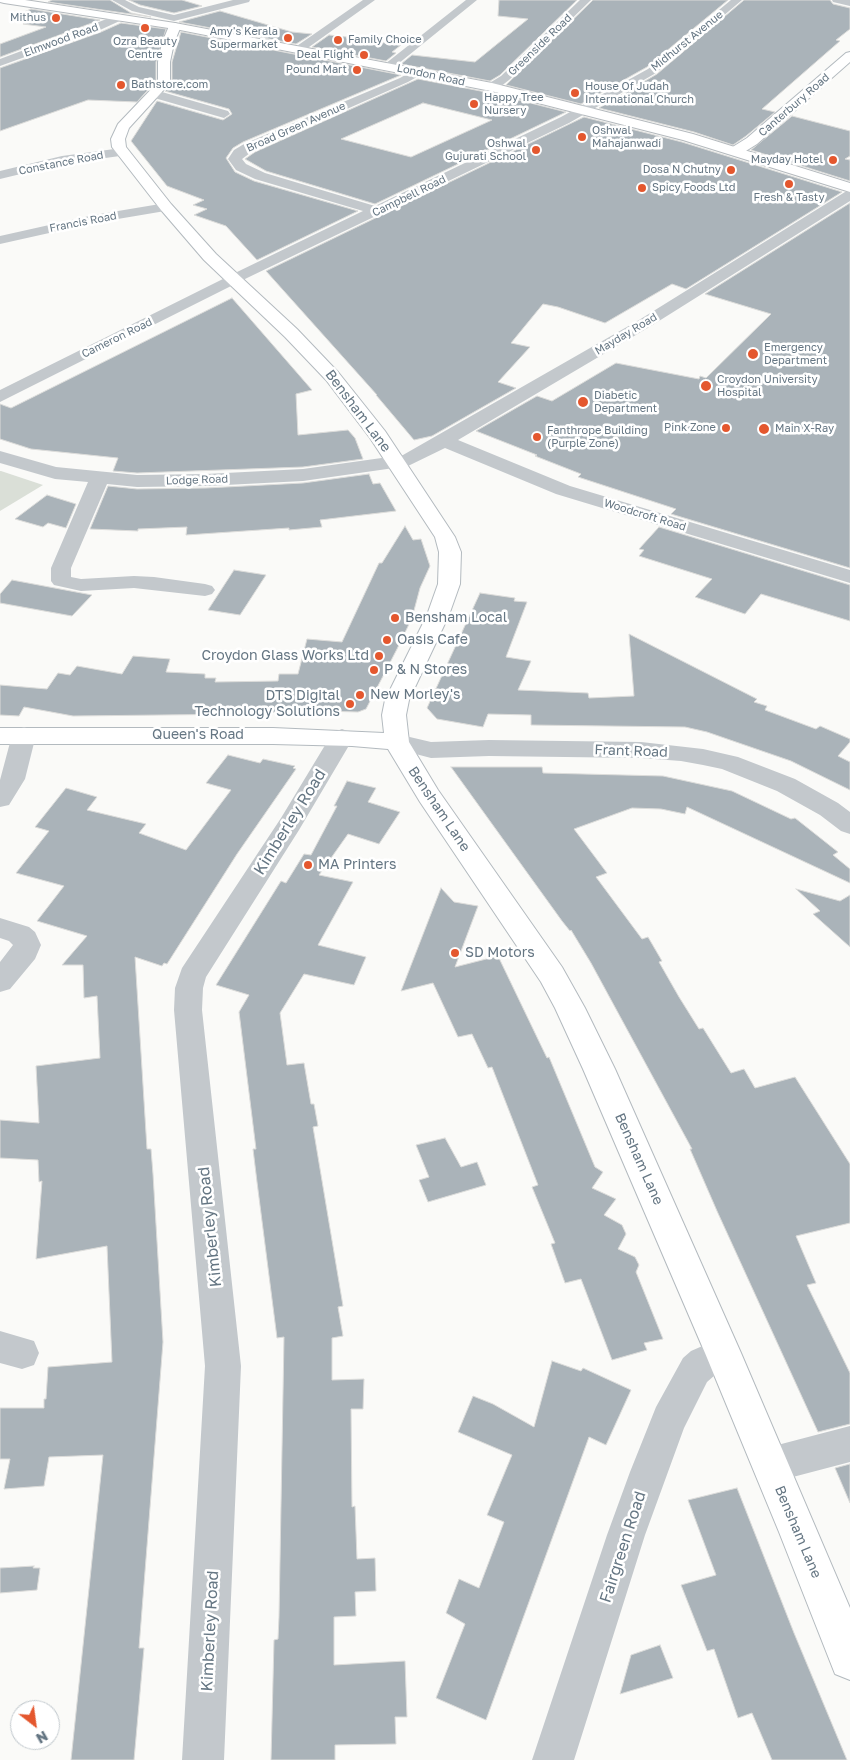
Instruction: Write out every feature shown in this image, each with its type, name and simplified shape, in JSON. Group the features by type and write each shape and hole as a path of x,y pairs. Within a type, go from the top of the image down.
{"street":[{"name":"London Road","path":"4,0 117,18 174,22 298,50 389,66 414,74 492,88 583,109 736,151 850,188"},
{"path":"117,0 174,22 245,0"},
{"path":"298,50 370,0"},
{"path":"389,66 472,0"},
{"name":"Greenside Road","path":"492,88 505,78 586,0"},
{"name":"Midhurst Avenue","path":"583,109 652,71 737,0"},
{"path":"837,0 850,3"},
{"name":"Elmwood Road","path":"0,63 117,18"},
{"path":"122,152 118,143 120,132 164,83 164,62 174,22"},
{"path":"17,47 34,50"},
{"name":"Canterbury Road","path":"736,151 744,148 850,56"},
{"name":"Broad Green Avenue","path":"377,212 260,176 241,167 235,159 239,153 249,147 414,74"},
{"path":"155,94 224,114"},
{"name":"Campbell Road","path":"234,280 565,120 583,109"},
{"name":"Constance Road","path":"0,175 62,160 122,152"},
{"name":"Bensham Lane","path":"122,152 166,207 205,251 322,365 352,401 445,537 450,552 447,595 397,700 394,716 397,742 410,767 429,796 552,975 570,1008 596,1062 723,1353 850,1659"},
{"name":"Mayday Road","path":"396,463 421,454 645,323 850,195"},
{"name":"Francis Road","path":"0,240 87,220 166,207"},
{"name":"Cameron Road","path":"0,396 234,280"},
{"name":"Woodcroft Road","path":"444,441 563,490 850,577"},
{"name":"Lodge Road","path":"0,457 55,473 99,479 165,482 256,478 396,463"},
{"path":"99,479 61,568 61,581 81,585 134,582 154,583 205,590"},
{"name":"Queen's Road","path":"0,736 342,737 397,742"},
{"path":"0,799 14,779 24,736"},
{"name":"Kimberley Road","path":"203,1760 223,1366 188,1010 189,988 192,975 290,824 342,737"},
{"name":"Frant Road","path":"397,742 432,750 489,748 641,750 696,755 729,763 786,785 829,809 850,826"},
{"path":"0,928 19,934 25,939 26,945 25,952 0,980"},
{"name":"Fairgreen Road","path":"553,1760 626,1535 669,1419 695,1370 703,1363 723,1353"},
{"path":"770,1464 850,1444"}],"shaded area":[{"path":"1,471 43,485 0,511"}],"building":[{"path":"52,0 110,0 131,13 151,17 48,2"},
{"path":"129,0 182,0 202,6 174,13 140,5"},
{"path":"499,0 577,0 500,75 490,81 401,64 412,55 475,62 528,19 498,16"},
{"path":"593,0 728,0 647,67 581,104 506,85"},
{"path":"744,0 830,0 833,4 850,8 850,29 836,40 840,41 762,109 775,112 746,136 733,145 694,132 599,108 657,74"},
{"path":"31,9 100,20 0,57 0,44 46,27 23,24 33,20 12,17"},
{"path":"220,11 292,32 312,34 296,44 179,22"},
{"path":"121,23 166,29 156,62 156,81 137,102 88,100 0,131 0,68"},
{"path":"181,32 401,75 243,142 233,148 226,158 235,172 254,181 358,211 257,260 226,226 194,215 207,209 193,205 204,200 167,186 131,141 157,101 223,120 232,114 229,109 165,91 172,83 172,62"},
{"path":"329,35 401,45 392,52 396,53 386,61 312,47"},
{"path":"418,79 491,93 566,112 375,204 266,171 245,159 255,152","holes":["423,103 492,120 411,157 341,139"]},
{"path":"792,116 850,131 850,156 845,159 850,160 850,181 751,150"},
{"path":"584,117 682,142 842,192 686,289 672,284 605,323 558,307 543,304 511,343 530,347 498,382 516,388 432,436 414,440 377,395 266,271"},
{"name":"Croydon University Hospital","path":"850,203 850,568 671,514 676,509 578,477 581,474 476,431 537,396 552,401 616,363 699,379 700,376 706,378 771,314 705,294"},
{"path":"232,298 312,390 296,394 298,435 348,430 355,438 363,459 303,467 137,473 113,471 118,458 31,449 0,439 0,404 11,408"},
{"path":"369,474 373,484 380,483 396,511 320,520 322,527 289,530 289,528 186,535 187,527 138,529 138,531 90,529 108,486 137,489 206,488 303,483"},
{"path":"47,495 76,504 66,528 48,523 43,527 15,519"},
{"path":"405,526 413,540 421,539 430,566 420,588 412,618 366,709 358,712 323,711 322,713 250,712 249,714 73,716 24,707 19,716 0,715 0,685 47,689 58,673 70,675 77,666 122,674 133,656 170,659 166,672 205,674 205,678 216,678 215,682 278,681 279,674 298,674 307,639 342,642 379,563 382,563"},
{"path":"659,527 850,585 850,621 761,594 745,614 695,597 712,579 639,556 644,550 639,549"},
{"path":"234,570 266,575 240,615 208,610"},
{"path":"12,580 92,595 72,616 0,603 0,594"},
{"path":"480,593 515,598 514,601 527,602 506,657 531,661 518,690 588,693 589,698 634,696 629,634 757,699 754,702 767,706 765,710 816,729 820,726 850,739 850,742 838,756 850,762 850,790 791,761 707,732 685,727 531,725 531,715 488,714 483,727 437,719 427,708"},
{"path":"228,755 260,763 263,759 295,766 293,768 296,769 237,854 167,964 164,963 162,966 135,957 147,1149 151,1149 153,1174 163,1342 139,1648 144,1648 134,1760 71,1760 103,1455 49,1457 44,1486 4,1489 10,1459 0,1459 0,1408 44,1408 48,1367 112,1362 107,1246 36,1259 42,1181 39,1182 38,1160 0,1158 0,1120 39,1123 36,1066 100,1058 97,996 84,998 83,965 62,965 87,936 37,921 64,886 16,873 49,831 35,827 66,788 97,797 87,810 146,824 139,833 186,850 231,790 206,783"},
{"path":"451,767 542,767 543,773 663,776 732,791 791,819 795,818 838,852 833,855 850,869 850,883 687,807 685,814 661,809 632,808 574,829 607,873 596,877 642,939 648,937 662,961 659,962 679,997 699,1029 703,1028 731,1073 744,1069 755,1088 795,1077 850,1164 850,1223 796,1236 816,1283 807,1285 850,1373 850,1424 818,1432 717,1211 690,1149 692,1149 591,963 571,930 562,921"},
{"path":"347,781 376,788 368,802 400,812 379,844 348,834 319,875 353,882 318,945 366,957 354,985 304,974 280,1013 287,1065 304,1063 311,1104 314,1104 318,1126 313,1127 343,1306 338,1307 343,1336 332,1338 332,1380 364,1379 363,1409 351,1409 352,1507 355,1506 357,1559 375,1558 376,1591 355,1592 356,1616 334,1617 334,1665 405,1661 407,1717 395,1717 396,1744 335,1745 335,1760 271,1760 274,1640 278,1639 279,1617 284,1337 277,1338 253,1149 256,1149 239,1012 249,995 216,985 281,881 286,883 304,854 311,855 337,806 334,806"},
{"path":"441,888 454,902 478,906 455,967 498,956 547,1058 549,1057 595,1167 603,1172 592,1188 616,1199 604,1215 622,1225 626,1234 618,1249 635,1257 639,1265 636,1272 663,1339 644,1343 647,1350 612,1360 581,1279 565,1283 551,1244 555,1243 532,1187 538,1185 492,1067 488,1068 472,1034 458,1037 433,983 401,991"},
{"path":"796,889 840,901 850,895 850,947 813,914 820,911"},
{"path":"445,1138 461,1167 477,1162 486,1185 428,1202 419,1180 429,1177 416,1145"},
{"path":"552,1361 581,1371 583,1368 631,1390 606,1445 589,1437 486,1720 436,1698 465,1624 446,1613 459,1579 479,1588 504,1522 487,1515 512,1455 458,1432 473,1396 493,1404 534,1427"},
{"path":"850,1464 850,1503 835,1468"},
{"path":"737,1488 794,1633 847,1760 772,1760 752,1713 738,1718 714,1649 707,1651 681,1585 716,1575 688,1500"},
{"path":"34,1566 33,1568 40,1568 37,1590 0,1593 0,1568"},
{"path":"660,1645 673,1678 620,1694 631,1655"}],"place":[{"name":"Mithus","path":"56,18"},
{"name":"Ozra Beauty Centre","path":"145,28"},
{"name":"Amy's Kerala Supermarket","path":"288,38"},
{"name":"Family Choice","path":"338,40"},
{"name":"Deal Flight","path":"364,55"},
{"name":"Pound Mart","path":"357,70"},
{"name":"Bathstore.com","path":"121,85"},
{"name":"House Of Judah International Church","path":"575,93"},
{"name":"Happy Tree Nursery","path":"474,104"},
{"name":"Oshwal Mahajanwadi","path":"582,137"},
{"name":"Oshwal Gujurati School","path":"536,150"},
{"name":"Mayday Hotel","path":"833,160"},
{"name":"Dosa N Chutny","path":"731,170"},
{"name":"Fresh & Tasty","path":"789,184"},
{"name":"Spicy Foods Ltd","path":"642,188"},
{"name":"Emergency Department","path":"753,354"},
{"name":"Croydon University Hospital","path":"706,386"},
{"name":"Diabetic Department","path":"583,402"},
{"name":"Pink Zone","path":"726,428"},
{"name":"Main X-Ray","path":"764,429"},
{"name":"Fanthrope Building (Purple Zone)","path":"537,437"},
{"name":"Bensham Local","path":"395,618"},
{"name":"Oasis Cafe","path":"387,640"},
{"name":"Croydon Glass Works Ltd","path":"379,656"},
{"name":"P & N Stores","path":"374,670"},
{"name":"New Morley's","path":"360,695"},
{"name":"DTS Digital Technology Solutions","path":"350,704"},
{"name":"MA Printers","path":"308,865"},
{"name":"SD Motors","path":"455,953"}]}
